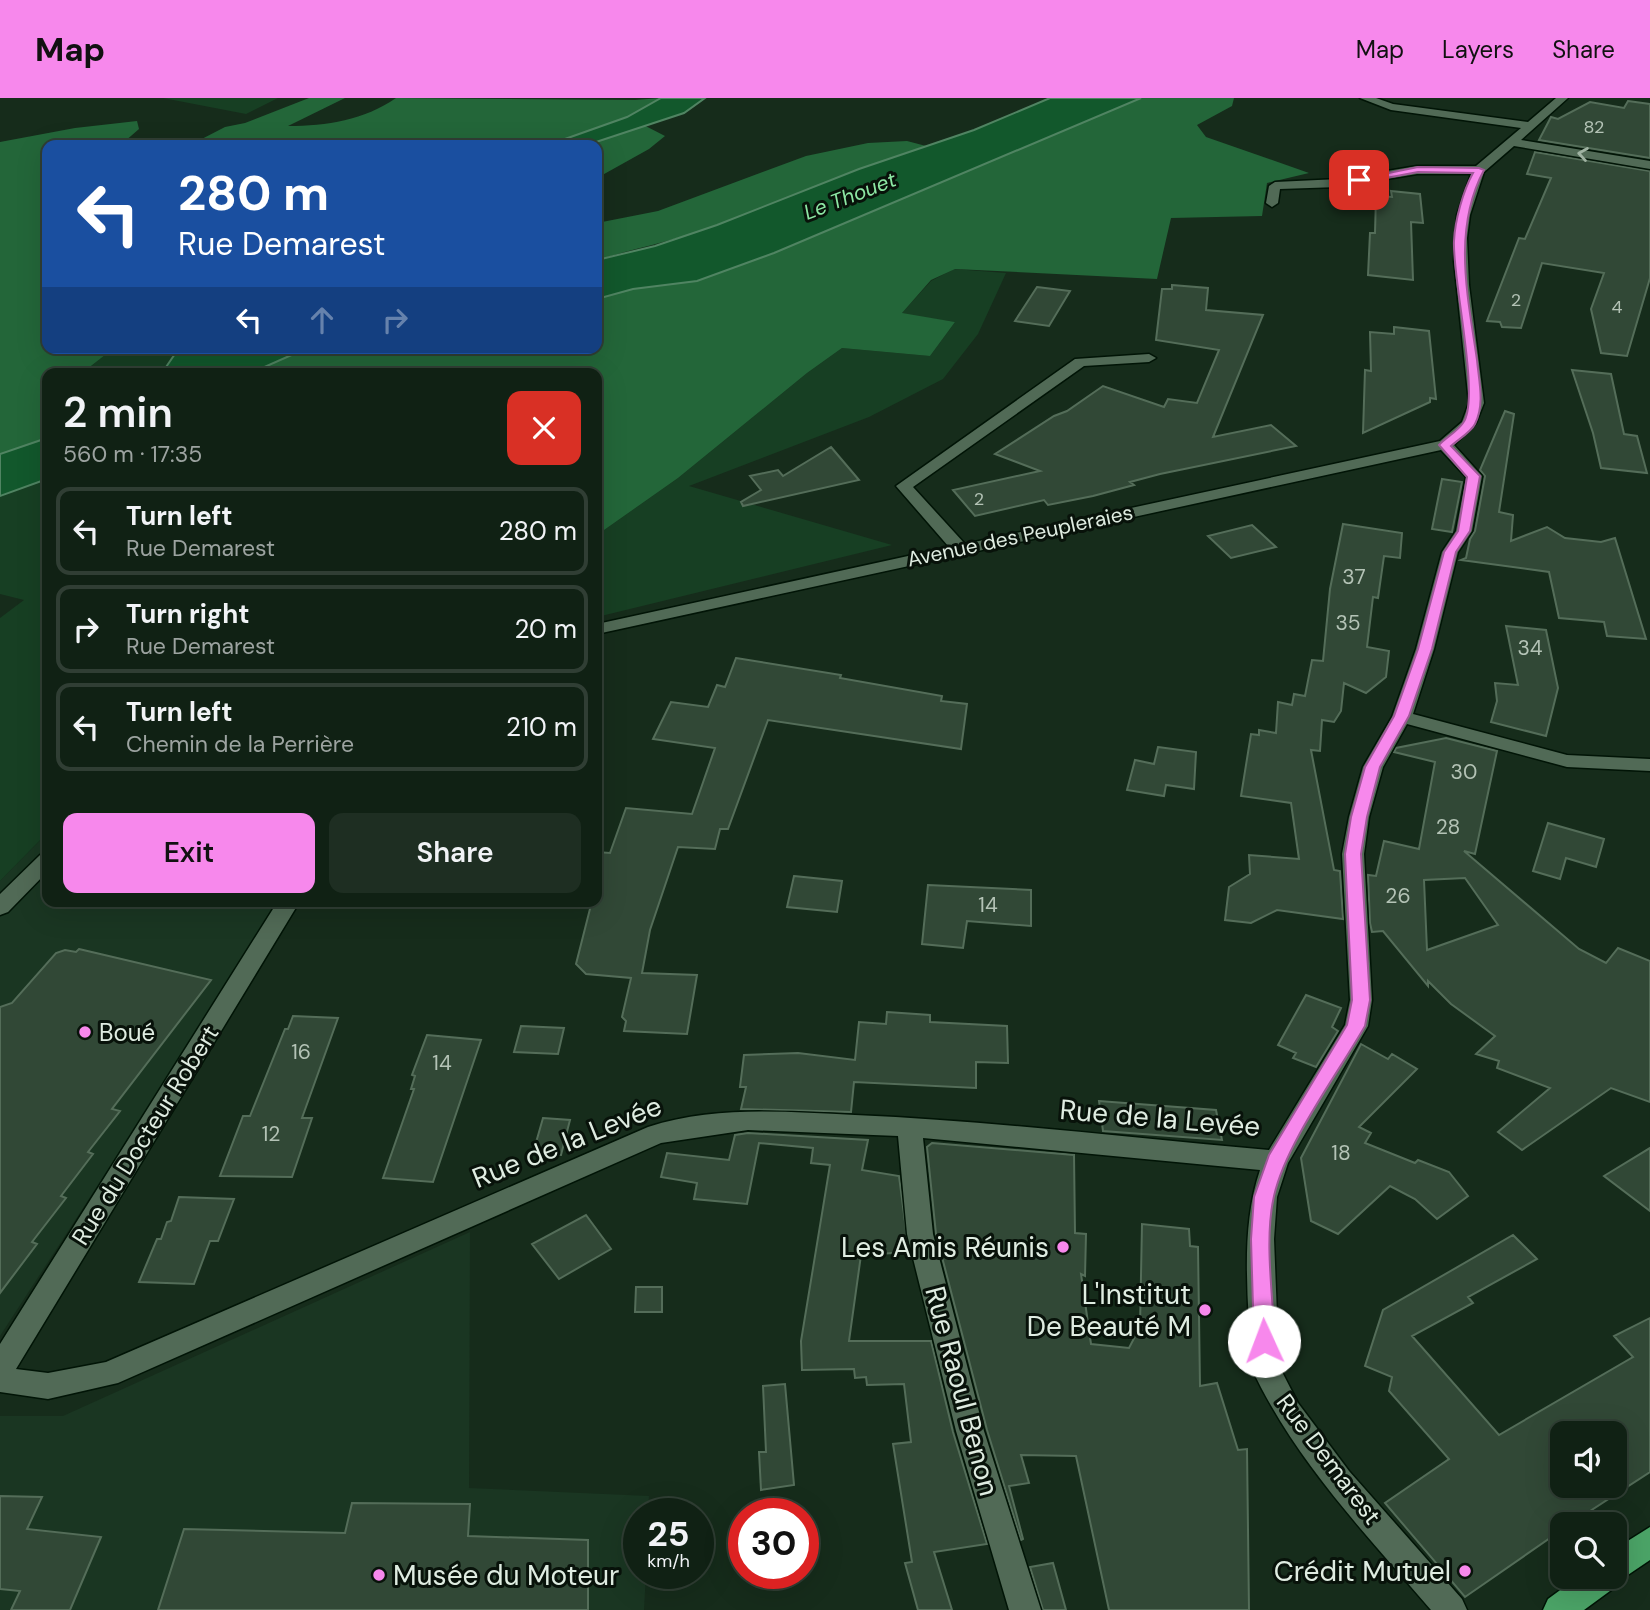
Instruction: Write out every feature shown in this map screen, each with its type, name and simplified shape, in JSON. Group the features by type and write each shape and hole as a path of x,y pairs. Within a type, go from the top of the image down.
{"main road":[{"path":"1627,1559 1650,1542"},
{"path":"1559,1610 1587,1589"}],"street":[{"path":"1365,98 1391,107 1530,126"},
{"path":"1445,445 1469,424 1476,401 1460,268 1459,238 1472,184 1479,170 1563,98"},
{"path":"1512,142 1650,165"},
{"path":"1272,203 1275,186 1339,183 1418,170 1479,170"},
{"path":"959,548 904,486 1080,362 1149,358"},
{"name":"Avenue des Peupleraies","path":"602,628 959,548 1445,445"},
{"name":"Rue Demarest","path":"1445,445 1474,476 1464,531 1450,552 1425,649 1402,716 1373,767 1359,817 1353,854 1361,1000 1356,1026 1276,1161 1264,1197 1261,1239 1265,1367 1288,1412 1332,1471 1451,1610"},
{"path":"1402,716 1567,761 1650,765"},
{"path":"0,907 42,865"},
{"name":"Rue du Docteur Robert","path":"0,1369 285,907"},
{"name":"Rue de la Levée","path":"0,1379 48,1386 108,1374 657,1134 702,1125 748,1120 909,1127 1276,1161"},
{"name":"Rue Raoul Benon","path":"909,1127 920,1234 971,1431 1025,1610"}],"shaded area":[{"path":"163,98 278,98 246,114"},
{"path":"309,98 345,98 288,126 317,125 358,117 396,98 661,98 628,117 665,136 649,149 602,175 602,140 200,140 225,127 245,123"},
{"path":"1141,98 1234,98 1232,106 1197,125 1206,137 1309,173 1267,183 1262,216 1171,218 1157,279 955,269 931,280 902,313 955,322 930,356 842,348 807,373 678,478 602,531 602,368 262,368 294,354 602,354 602,298 633,289 697,281 774,253"},
{"path":"137,121 139,129 126,140 42,140 42,354 106,354 88,368 42,368 42,440 0,454 0,142 75,128"},
{"path":"907,141 926,146 715,226 602,259 602,222 658,211 806,156 868,143"},
{"path":"954,269 1006,273 978,334 943,379 869,417 689,486 892,545 602,616 602,531 678,478 807,373 842,348 930,356 955,322 901,314 931,281"},
{"path":"106,354 175,354 165,368 88,368"},
{"path":"42,440 42,838 0,881 0,618 24,600 0,594 0,454"},
{"path":"42,838 42,907 278,907 0,1336 0,881"},
{"path":"470,1232 469,1488 649,1496 623,1498 623,1589 645,1589 644,1610 0,1610 0,1416 63,1416"}],"water":[{"path":"661,98 705,98 684,113 602,140 562,140 627,117"},
{"name":"Le Thouet","path":"1050,98 1141,98 774,253 697,281 633,289 602,298 602,259 655,246 717,225 859,169 974,130"},
{"path":"175,354 294,354 262,368 165,368"},
{"path":"42,440 42,481 0,496 0,454"}],"building":[{"path":"1628,101 1650,104 1650,158 1539,140 1551,117 1558,119 1590,102 1624,108"},
{"path":"1535,152 1650,171 1650,278 1627,356 1601,353 1591,309 1604,273 1542,263 1521,328 1502,327 1500,322 1487,321 1519,238 1525,239 1551,178 1527,174"},
{"path":"1391,191 1420,194 1423,223 1411,222 1413,280 1368,275 1370,233 1375,233 1376,196 1392,197"},
{"path":"1172,285 1208,288 1206,310 1263,315 1213,437 1271,425 1296,446 1160,474 1130,482 1134,485 1093,496 1048,505 1044,500 975,516 953,490 1040,471 995,454 1103,386 1164,407 1168,399 1197,403 1219,350 1156,340 1162,289 1172,289"},
{"path":"1037,287 1070,291 1049,326 1015,321"},
{"path":"1394,327 1429,331 1436,399 1430,398 1430,402 1363,433 1365,370 1371,371 1370,332 1394,334"},
{"path":"1572,370 1611,374 1624,434 1637,436 1647,473 1601,468 1593,433"},
{"path":"1505,411 1514,414 1499,512 1513,515 1511,541 1547,527 1565,538 1601,542 1615,538 1646,639 1607,636 1604,622 1559,618 1549,572 1461,560 1466,558 1470,539 1475,531 1485,476 1480,470"},
{"path":"831,447 859,480 743,506 741,502 761,490 750,476 778,470 783,476"},
{"path":"1442,479 1462,482 1452,532 1432,529"},
{"path":"1343,524 1402,533 1400,558 1384,556 1378,598 1373,597 1367,647 1389,651 1386,677 1366,693 1344,683 1341,711 1334,722 1322,720 1320,751 1311,750 1334,870 1340,871 1343,919 1277,910 1251,923 1225,920 1229,887 1250,874 1249,855 1299,859 1291,803 1241,796 1251,734 1259,735 1259,730 1276,733 1278,702 1292,705 1294,694 1305,696 1312,660 1323,661 1330,589"},
{"path":"1252,525 1276,547 1231,558 1208,536"},
{"path":"1506,626 1546,630 1558,688 1546,736 1491,722 1497,701 1495,683 1518,685"},
{"path":"736,658 841,675 840,678 942,696 941,701 967,704 961,749 768,720 728,829 720,829 715,849 678,847 650,930 642,973 697,975 687,1034 624,1031 626,1021 622,1017 631,978 586,974 576,964 590,907 602,907 602,852 610,853 626,808 692,814 715,748 653,739 671,702 708,707 717,685 725,687"},
{"path":"1446,738 1497,751 1475,854 1464,851 1579,949 1606,963 1618,948 1650,961 1650,1102 1611,1088 1522,1150 1498,1132 1550,1088 1497,1068 1499,1061 1476,1054 1495,1036 1451,1004 1428,981 1428,986 1383,931 1372,932 1368,875 1376,876 1384,841 1419,849 1435,762 1394,752 1396,748","holes":["1465,878 1498,925 1427,950 1424,880"]},
{"path":"1158,747 1196,752 1194,789 1166,785 1164,796 1127,790 1135,760 1154,764"},
{"path":"1548,823 1604,839 1596,867 1566,858 1560,879 1533,871"},
{"path":"794,876 842,881 837,912 787,907"},
{"path":"928,885 1031,890 1031,926 967,921 963,948 922,944"},
{"path":"79,949 211,980 112,1109 120,1111 88,1152 93,1154 61,1196 66,1198 32,1242 37,1244 0,1293 0,1007 12,1003 56,953 65,950 76,952"},
{"path":"1306,995 1341,1008 1332,1027 1338,1031 1316,1067 1293,1058 1296,1053 1278,1045"},
{"path":"887,1012 930,1015 930,1022 1007,1026 1008,1063 976,1062 976,1088 854,1082 851,1112 741,1109 746,1087 740,1087 744,1055 798,1053 855,1060 859,1022 886,1024"},
{"path":"293,1016 338,1018 302,1118 312,1118 292,1177 220,1176 243,1116 250,1116 285,1029 288,1029"},
{"path":"521,1026 564,1028 558,1054 514,1052"},
{"path":"427,1035 481,1040 433,1182 383,1178 414,1089 411,1089 415,1076 412,1075"},
{"path":"1361,1044 1388,1059 1392,1054 1417,1069 1359,1127 1371,1133 1365,1143 1415,1163 1418,1160 1449,1172 1468,1196 1437,1219 1415,1199 1390,1186 1338,1234 1311,1221 1301,1158"},
{"path":"1099,1101 1216,1110 1222,1140 1103,1131"},
{"path":"543,1118 570,1120 561,1155 533,1153"},
{"path":"748,1133 868,1140 862,1170 899,1176 909,1252 861,1255 849,1341 931,1341 953,1432 987,1544 934,1552 952,1610 918,1610 905,1563 912,1562 893,1444 911,1442 904,1384 867,1385 866,1377 855,1378 854,1369 802,1370 801,1341 830,1165 811,1163 813,1148 759,1143 747,1204 694,1199 697,1183 661,1177 667,1153 729,1160 735,1135"},
{"path":"932,1143 1074,1155 1075,1233 1086,1234 1085,1276 1081,1274 1091,1344 1129,1348 1140,1327 1142,1224 1189,1229 1190,1246 1198,1247 1200,1386 1217,1383 1238,1450 1247,1449 1249,1610 1109,1610 1076,1456 1021,1455 1029,1483 1009,1486 1023,1539 1021,1540 987,1430 936,1234 927,1147"},
{"path":"1650,1148 1650,1211 1604,1176"},
{"path":"179,1197 234,1199 218,1241 210,1241 194,1284 139,1282 157,1239 161,1239 167,1222 171,1221"},
{"path":"586,1215 611,1249 559,1279 532,1244"},
{"path":"1513,1235 1537,1259 1468,1297 1473,1303 1412,1336 1499,1435 1633,1357 1614,1336 1650,1318 1650,1472 1627,1487 1627,1421 1550,1421 1550,1498 1610,1498 1588,1512 1550,1512 1550,1538 1465,1597 1385,1503 1449,1459 1389,1391 1392,1377 1365,1366 1383,1310"},
{"path":"636,1287 662,1287 662,1312 635,1312"},
{"path":"785,1384 794,1485 761,1490 759,1452 766,1452 763,1386"},
{"path":"0,1496 42,1497 27,1529 101,1537 70,1610 11,1610 20,1591 0,1589"},
{"name":"Musée du Moteur","path":"352,1503 470,1504 468,1536 588,1540 588,1610 158,1610 184,1529 345,1533"},
{"path":"1053,1563 1066,1610 1043,1610 1030,1567"}],"place":[{"name":"Boué","path":"85,1032"},
{"name":"Les Amis Réunis","path":"1063,1247"},
{"name":"L'Institut De Beauté M","path":"1205,1310"},
{"name":"Crédit Mutuel","path":"1465,1571"},
{"name":"Musée du Moteur","path":"379,1575"}],"route":[{"path":"1264,1341 1261,1239 1264,1197 1276,1161 1356,1026 1361,1000 1353,854 1359,817 1373,767 1402,716 1425,649 1450,552 1464,531 1474,476 1445,445 1469,424 1475,411 1459,238 1472,184 1479,170 1418,170 1359,180"}]}
